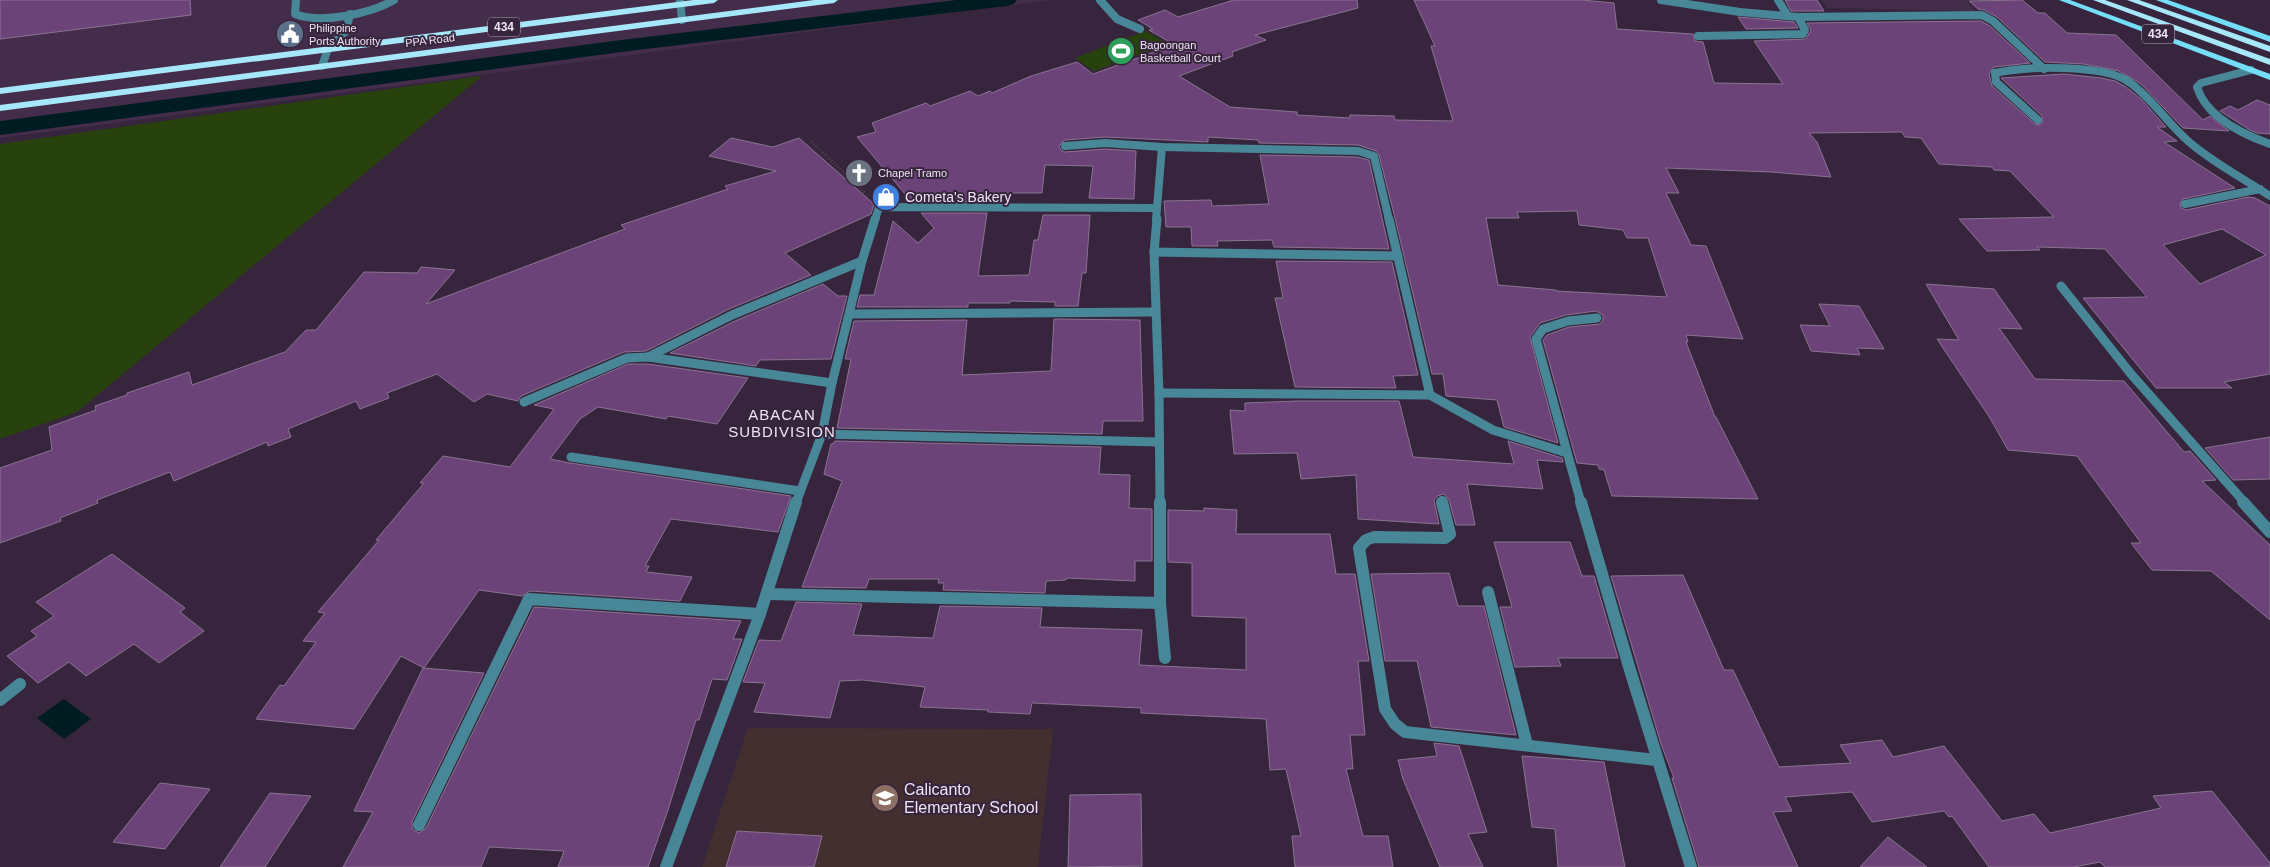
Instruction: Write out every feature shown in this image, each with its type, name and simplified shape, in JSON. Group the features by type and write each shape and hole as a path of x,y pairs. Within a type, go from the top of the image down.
{"highway":[{"name":"PPA Road","path":"0,91 680,2 714,0"},
{"name":"PPA Road","path":"0,108 834,0"},
{"name":"434","path":"2097,0 2270,62"},
{"name":"434","path":"2131,0 2270,49"},
{"path":"36,103 48,85"}],"main road":[{"name":"434","path":"2063,0 2270,77"},
{"name":"434","path":"2164,0 2270,39"}],"street":[{"path":"297,0 294,14 299,18 350,14 378,8 394,0"},
{"path":"1100,0 1117,19 1140,29"},
{"path":"1661,0 1740,12 1798,17 1982,16 1993,20 2044,69"},
{"path":"1778,0 1788,16"},
{"path":"680,2 682,20"},
{"path":"322,66 328,49 346,31 350,14"},
{"path":"1698,36 1799,35 1805,33 1798,17"},
{"path":"2038,120 2006,93 1994,77 1995,73 2044,69 2101,71 2118,75 2136,88 2189,142 2270,196"},
{"path":"2252,70 2201,84 2197,87 2197,91 2211,110 2227,123 2270,144"},
{"path":"1065,146 1105,143 1162,147 1366,152 1374,156 1430,395"},
{"path":"1162,147 1154,252 1159,393 1160,603 1165,658"},
{"path":"2185,204 2260,189"},
{"path":"666,867 768,594 800,491 822,434 832,384 862,261 880,207 1157,208"},
{"path":"1154,252 1398,256"},
{"path":"648,358 732,315 862,261"},
{"path":"2061,286 2131,374 2270,532"},
{"path":"850,314 1155,312"},
{"path":"1597,318 1568,321 1544,329 1536,339 1656,760 1691,867"},
{"path":"524,402 627,358 648,358 832,384"},
{"path":"1159,393 1430,395 1493,430 1567,453"},
{"path":"822,434 1158,442"},
{"path":"571,456 602,463 800,491"},
{"path":"1442,501 1450,534 1445,538 1374,537 1366,540 1359,548 1385,709 1395,724 1405,732 1656,760"},
{"path":"1488,592 1527,745"},
{"path":"768,594 1160,603"},
{"path":"419,824 529,599 760,614"},
{"path":"0,700 20,684"}],"path":[{"path":"812,142 880,207"}],"shaded area":[{"path":"0,0 1050,0 0,138"},
{"path":"1822,0 1966,0 1975,11 1827,8"},
{"name":"Calicanto Elementary School","path":"748,728 1053,729 1038,867 702,867"}],"green space":[{"name":"Bagoongan Basketball Court","path":"1145,31 1169,44 1094,71 1075,58"},
{"path":"482,76 77,412 0,439 0,144"}],"water":[{"path":"64,699 91,719 64,739 37,718"}],"building":[{"path":"0,0 190,0 191,15 0,39"},
{"path":"1234,0 1357,0 1358,8 1255,35 1266,40 1232,52 1233,56 1179,76 1230,107 1297,112 1297,115 1350,118 1350,115 1394,116 1395,120 1453,121 1431,46 1435,46 1414,0 1582,0 1614,3 1617,29 1693,34 1695,41 1703,42 1714,83 1783,84 1754,41 1806,39 1811,30 1807,23 1981,21 1990,26 2030,63 1994,67 1989,74 1992,86 2035,124 2039,125 2042,123 2042,116 2001,78 2064,74 2115,81 2141,99 2166,127 2157,127 2177,141 2164,142 2235,188 2183,199 2180,203 2181,208 2186,210 2248,197 2255,198 2270,206 2270,374 2224,382 2232,388 2156,388 2083,298 2147,297 2105,249 2037,247 2040,250 1987,251 1959,219 2054,217 2010,171 1994,170 1992,167 1939,164 1921,138 1905,137 1902,132 1809,133 1817,142 1831,177 1771,172 1666,168 1679,193 1666,193 1691,245 1706,246 1743,339 1686,335 1688,342 1686,342 1715,417 1758,499 1612,496 1604,470 1599,469 1598,465 1577,463 1543,340 1547,335 1569,327 1600,324 1603,320 1603,315 1596,311 1566,315 1540,323 1530,337 1558,443 1504,427 1497,400 1446,396 1443,374 1432,374 1395,218 1379,155 1376,151 1358,145 1259,143 1258,140 1208,137 1208,142 1105,137 1065,140 1059,146 1065,152 1105,149 1136,151 1134,199 1089,198 1093,166 1045,165 1042,193 993,193 988,202 911,201 857,137 876,132 872,123 926,103 930,106 970,91 978,96 990,91 992,93 1031,76 1077,62 1093,74 1146,55 1173,44 1149,30 1153,29 1138,20 1165,10 1178,17","holes":["1577,211 1579,225 1623,230 1627,238 1648,238 1667,297 1556,291 1498,285 1486,218 1519,218 1517,212","2222,229 2266,255 2200,284 2163,245"]},
{"path":"1785,0 1817,0 1824,11 1791,11"},
{"path":"2022,0 2038,13 2045,13 2067,33 2116,35 2203,120 2210,116 2229,131 2183,128 2141,84 2119,71 2084,64 2045,62 1997,17 1978,9 1969,1"},
{"path":"1738,17 1794,22 1798,28 1746,29"},
{"path":"2257,100 2270,105 2270,134 2257,133 2250,130 2220,111 2230,106 2238,110"},
{"path":"731,138 773,147 799,138 874,204 871,214 785,253 811,275 729,309 646,351 624,352 521,396 518,401 487,394 474,402 437,374 387,393 389,398 360,409 356,401 288,429 291,437 268,446 267,442 174,481 170,472 97,500 98,503 60,518 61,521 0,543 0,468 52,450 49,427 96,410 95,406 127,395 127,393 189,372 192,385 285,352 306,330 316,330 364,272 417,273 421,267 455,270 426,304 625,229 621,225 728,189 725,186 776,171 709,156"},
{"path":"1260,155 1357,157 1369,160 1389,249 1274,247 1272,240 1217,241 1218,246 1192,246 1191,227 1166,227 1164,201 1211,200 1212,206 1269,204"},
{"path":"921,213 987,213 978,276 1029,275 1034,240 1038,240 1043,215 1090,215 1086,273 1082,273 1078,306 1055,306 1055,302 1010,301 1010,303 968,303 968,307 857,307 860,295 874,295 893,221 918,243 934,228"},
{"path":"1276,261 1392,262 1418,375 1393,376 1396,388 1295,387 1275,298 1283,298"},
{"path":"823,284 838,296 847,296 831,359 760,360 756,366 670,353 735,321"},
{"path":"1926,284 1994,289 2022,329 1999,328 2035,379 2124,381 2184,452 2190,451 2216,480 2202,481 2270,545 2270,620 2211,571 2152,570 2131,543 2141,543 2077,456 2008,450 1990,418 1937,339 1959,340"},
{"path":"1819,304 1859,306 1884,349 1857,348 1860,355 1811,351 1800,325 1830,326"},
{"path":"1054,319 1140,320 1143,421 1103,421 1102,434 837,428 851,359 845,359 854,321 967,320 962,375 1051,371"},
{"path":"628,364 648,364 748,378 717,424 668,416 666,419 598,407 580,419 550,459 791,496 778,532 671,519 645,566 649,566 646,572 692,577 680,601 530,591 522,596 479,590 424,668 401,656 354,729 256,719 280,685 284,686 316,642 303,641 325,613 318,612 379,540 376,540 424,483 420,483 443,456 510,467 554,409 534,405"},
{"path":"1399,401 1413,457 1514,464 1508,441 1562,458 1563,462 1537,460 1543,489 1467,484 1475,525 1456,525 1449,500 1444,494 1437,496 1434,500 1439,524 1358,519 1356,475 1301,479 1297,453 1234,454 1230,410 1245,411 1245,403"},
{"path":"2270,437 2270,479 2233,480 2205,448"},
{"path":"835,441 1101,447 1099,474 1130,475 1129,508 1152,509 1152,561 1135,561 1135,581 1067,578 1066,580 1046,581 1045,593 943,590 944,583 938,583 939,579 869,579 866,588 802,587 842,481 824,474 831,444"},
{"path":"1204,508 1237,510 1236,534 1330,534 1336,574 1355,574 1369,661 1358,661 1365,735 1350,735 1353,769 1346,769 1363,836 1388,836 1393,867 1295,867 1292,836 1301,836 1286,769 1270,770 1266,719 1141,713 1141,708 1032,703 1030,714 920,707 925,687 863,680 840,681 830,718 754,712 765,683 743,682 759,640 781,641 796,602 862,604 853,635 933,638 940,606 1042,608 1040,627 1142,630 1139,665 1246,670 1246,618 1192,616 1192,563 1168,562 1168,510 1204,511"},
{"path":"1494,542 1570,542 1582,576 1594,576 1618,658 1558,658 1561,666 1515,667 1500,607 1512,607"},
{"path":"112,554 185,608 180,612 204,631 159,663 134,644 86,676 69,662 38,683 7,656 37,636 31,631 54,616 36,602"},
{"path":"1449,573 1458,606 1484,606 1516,735 1431,727 1417,661 1385,661 1371,574"},
{"path":"1683,575 1724,670 1733,670 1779,767 1851,763 1840,745 1882,740 1893,757 1944,746 2002,821 2034,814 2050,833 2161,808 2153,796 2212,791 2270,863 2270,867 2105,867 2100,862 2074,867 1989,867 1952,816 1949,817 1944,811 1872,822 1852,792 1785,797 1792,811 1773,812 1798,867 1699,867 1672,778 1674,778 1661,744 1611,576"},
{"path":"534,607 741,621 733,639 742,639 727,680 712,679 699,720 696,720 648,867 558,867 564,851 489,847 481,867 343,867 373,812 354,811 423,668 484,673 412,822 412,829 419,833 426,828"},
{"path":"1434,743 1459,746 1487,832 1468,834 1483,867 1440,867 1403,779 1398,760 1437,756"},
{"path":"1522,756 1604,762 1625,867 1558,867 1555,829 1532,827"},
{"path":"160,783 210,789 165,849 113,842"},
{"path":"270,793 311,796 265,867 220,867"},
{"path":"1141,794 1142,866 1068,867 1070,795"},
{"path":"737,831 822,836 814,867 726,867"},
{"path":"1888,837 1927,867 1860,867"}],"waterway":[{"path":"0,128 629,45 1007,0"}],"place":[{"name":"Philippine Ports Authority","path":"290,34"},
{"name":"Bagoongan Basketball Court","path":"1121,51"},
{"name":"Chapel Tramo","path":"859,173"},
{"name":"Cometa's Bakery","path":"886,197"},
{"name":"Calicanto Elementary School","path":"885,798"}],"district":[{"name":"ABACAN SUBDIVISION","path":"782,424"}]}
